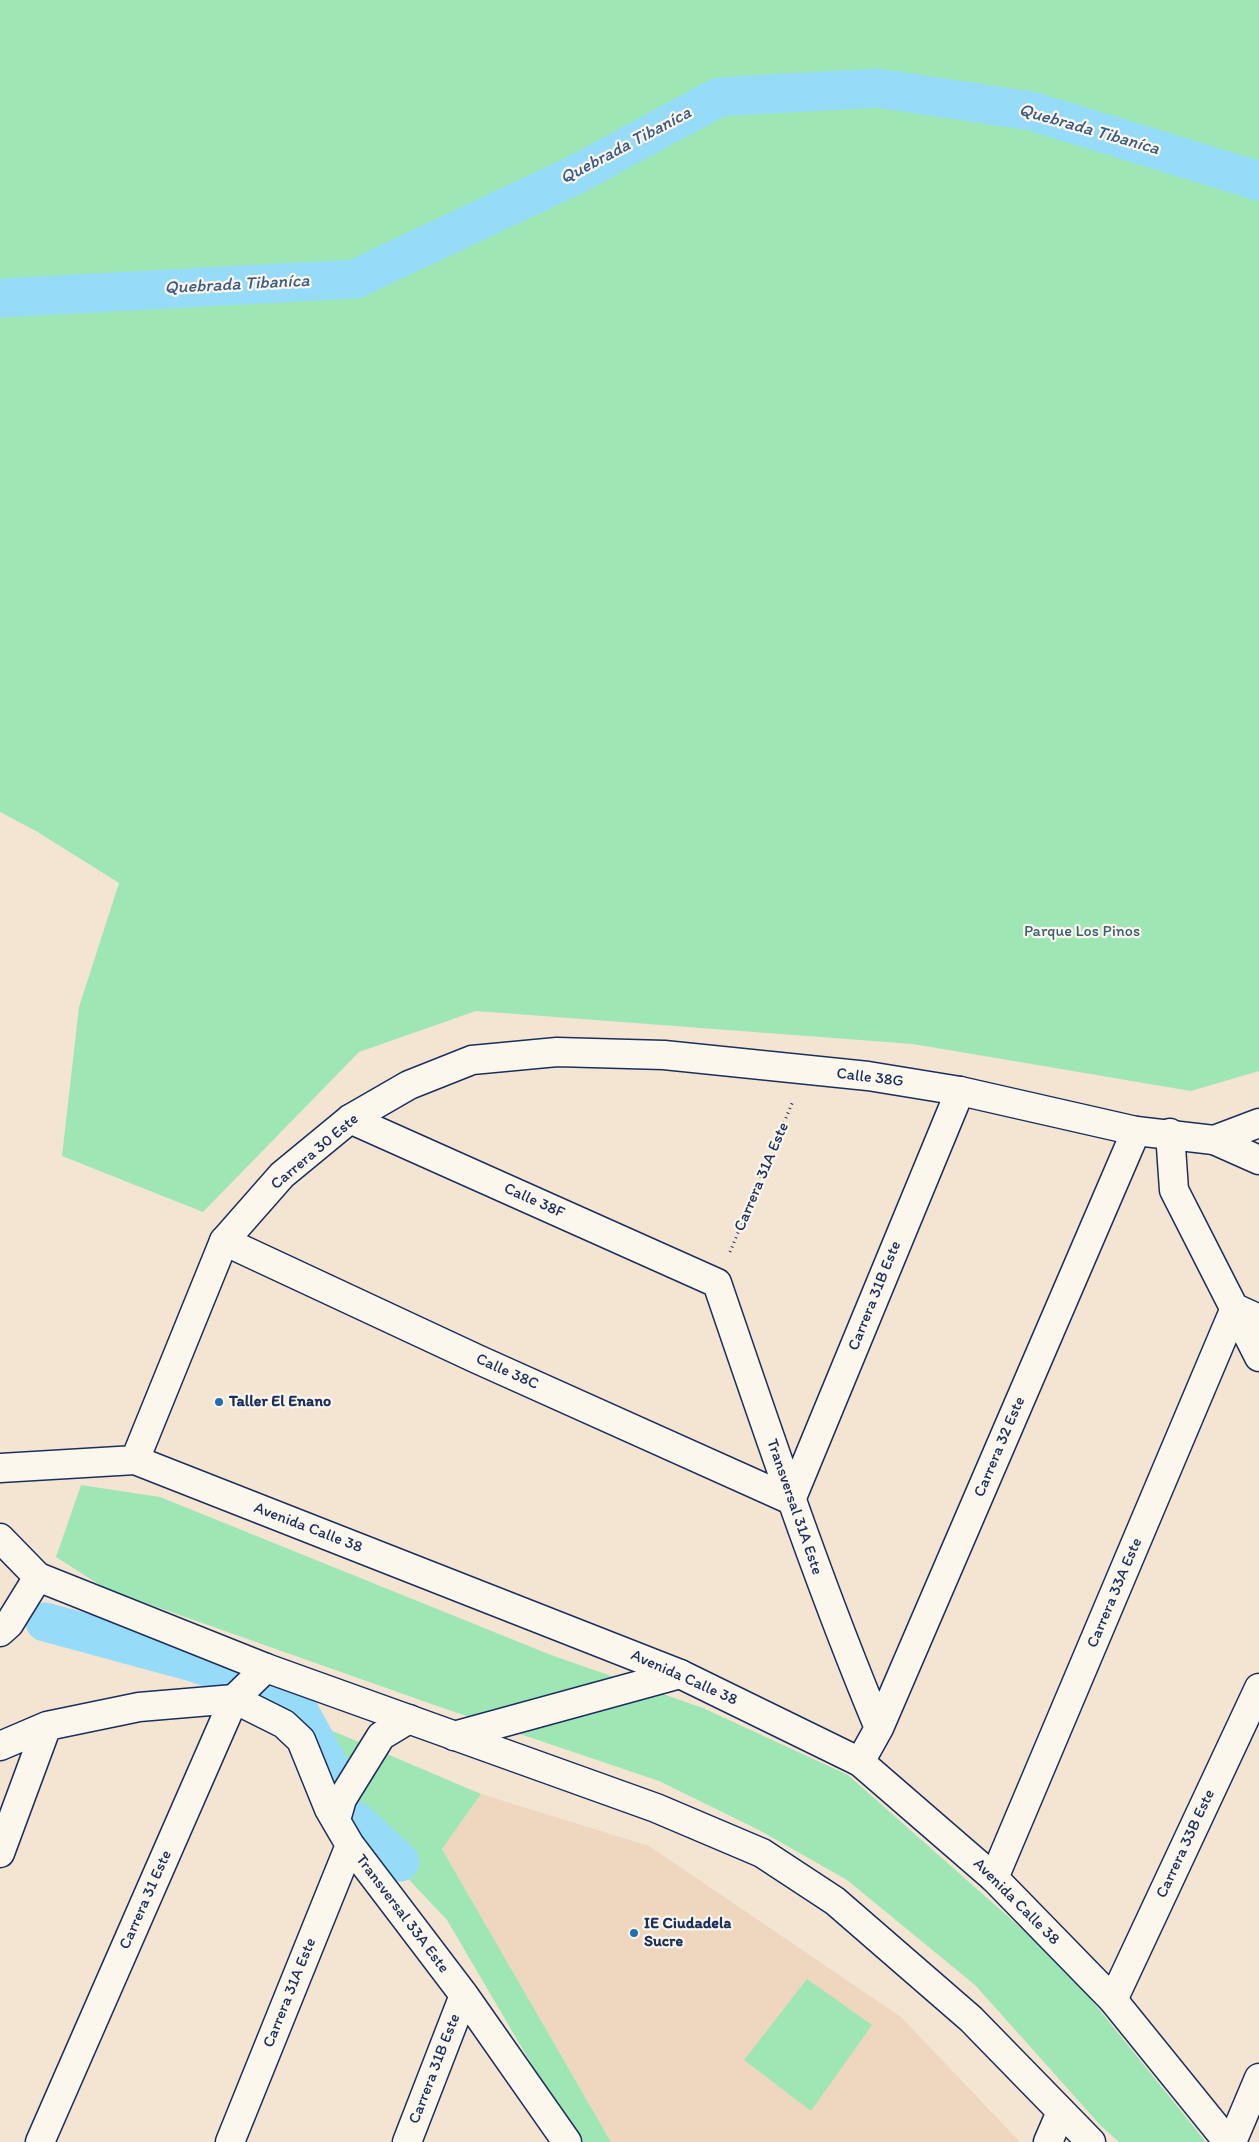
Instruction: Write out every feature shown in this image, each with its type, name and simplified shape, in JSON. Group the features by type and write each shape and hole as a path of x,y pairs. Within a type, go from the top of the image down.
{"street":[{"name":"Calle 38G","path":"472,1060 567,1052 664,1055 868,1076 960,1091 1136,1131 1170,1133 1214,1140 1259,1160"},
{"name":"Carrera 30 Este","path":"135,1460 224,1241 282,1175 350,1119 409,1085 472,1060"},
{"name":"Carrera 31B Este","path":"791,1500 960,1091"},
{"name":"Calle 38F","path":"350,1119 717,1283"},
{"path":"1214,1140 1259,1122"},
{"name":"Carrera 32 Este","path":"860,1762 879,1728 1136,1131"},
{"path":"1170,1133 1174,1190 1247,1313 1259,1357"},
{"name":"Calle 38C","path":"224,1241 468,1355 791,1500"},
{"name":"Transversal 31A Este","path":"717,1283 791,1500 842,1640 879,1728"},
{"name":"Carrera 33A Este","path":"994,1878 1247,1313"},
{"name":"Avenida Calle 38","path":"0,1468 135,1460 680,1674 860,1762 994,1878 1113,2000 1230,2142"},
{"path":"0,1538 38,1577 266,1668 656,1808 762,1853 835,1901 971,2019 1091,2142"},
{"path":"0,1632 9,1624 38,1577"},
{"name":"Carrera 31 Este","path":"40,2142 234,1699 266,1668"},
{"path":"454,1736 680,1674"},
{"name":"Carrera 33B Este","path":"1113,2000 1259,1688"},
{"path":"0,1746 47,1726 139,1707 234,1699"},
{"name":"Transversal 33A Este","path":"234,1699 284,1724 301,1740 329,1809 350,1845 464,1995 567,2142"},
{"path":"336,1820 342,1799 381,1736 409,1720"},
{"path":"0,1854 47,1726"},
{"name":"Carrera 31A Este","path":"230,2142 350,1845"},
{"name":"Carrera 31B Este","path":"407,2142 464,1995"},
{"path":"1230,2142 1259,2078"},
{"path":"1048,2142 1062,2112"}],"path":[{"name":"Carrera 31A Este","path":"717,1283 806,1070"}],"shaded area":[{"name":"IE Ciudadela Sucre","path":"481,1794 649,1846 901,2017 1020,2142 611,2142 442,1849"}],"green space":[{"name":"Parque Los Pinos","path":"0,0 1259,0 1259,1071 1191,1091 913,1044 476,1011 359,1052 203,1212 62,1156 79,1007 119,883 36,831 0,812"},
{"path":"81,1485 160,1497 551,1655 703,1708 848,1775 1064,1966 1206,2142 1119,2142 1101,2126 975,1985 847,1880 759,1830 659,1781 440,1707 106,1589 56,1557"},
{"path":"321,1726 481,1794 442,1849 611,2142 577,2142 447,1920 380,1849"},
{"path":"807,1979 872,2025 811,2111 744,2060"}],"waterway":[{"name":"Quebrada Tibaníca","path":"0,298 355,279 575,175 719,97 877,88 1031,111 1259,181"},
{"path":"45,1622 196,1663 223,1673"},
{"path":"271,1691 298,1709 334,1775"},
{"path":"356,1821 400,1862"}],"place":[{"name":"Taller El Enano","path":"219,1402"},
{"name":"IE Ciudadela Sucre","path":"634,1933"}]}
